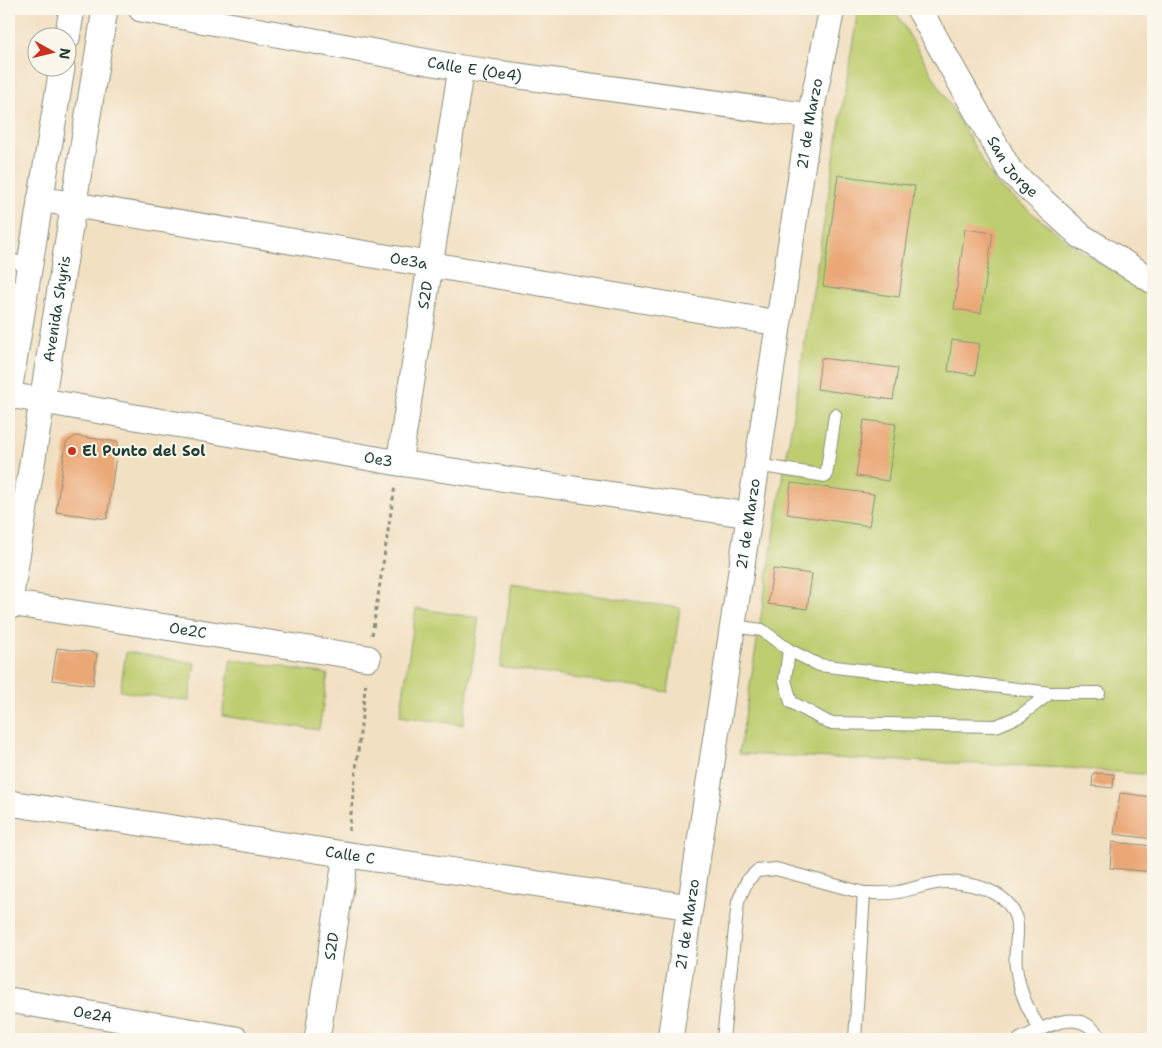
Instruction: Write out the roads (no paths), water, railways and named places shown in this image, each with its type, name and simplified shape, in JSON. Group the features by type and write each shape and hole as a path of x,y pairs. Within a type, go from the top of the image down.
{"street":[{"path":"69,28 72,9"},
{"name":"Avenida Shyris","path":"9,604 105,9"},
{"name":"Calle E (Oe4)","path":"141,9 461,68 810,116"},
{"name":"21 de Marzo","path":"670,1039 810,116 832,9"},
{"name":"San Jorge","path":"919,9 1010,171 1081,236 1153,281"},
{"name":"S2D","path":"399,463 461,68"},
{"path":"9,394 19,263 40,199 60,78"},
{"name":"Oe3a","path":"40,199 778,323"},
{"name":"Oe3","path":"9,394 43,402 399,463 749,515"},
{"name":"Oe2C","path":"9,604 368,658"},
{"name":"Calle C","path":"9,803 690,907"},
{"name":"S2D","path":"317,1039 346,855"},
{"name":"Oe2A","path":"9,1000 236,1039"}],"lane":[{"path":"757,465 826,476 835,415"},
{"path":"732,626 762,630 789,650 819,665 1050,693 1098,693"},
{"path":"789,650 785,680 791,702 829,723 996,726 1020,716 1050,693"},
{"path":"723,1039 738,902 747,881 757,871 776,869 864,893 896,893 926,884 948,882 976,885 1002,898 1013,908 1017,926 1016,965 1020,992 1030,1014 1041,1030"},
{"path":"855,1039 864,893"},
{"path":"1020,1039 1063,1021 1075,1020 1093,1027 1101,1039"}],"place":[{"name":"El Punto del Sol","path":"72,451"}]}
